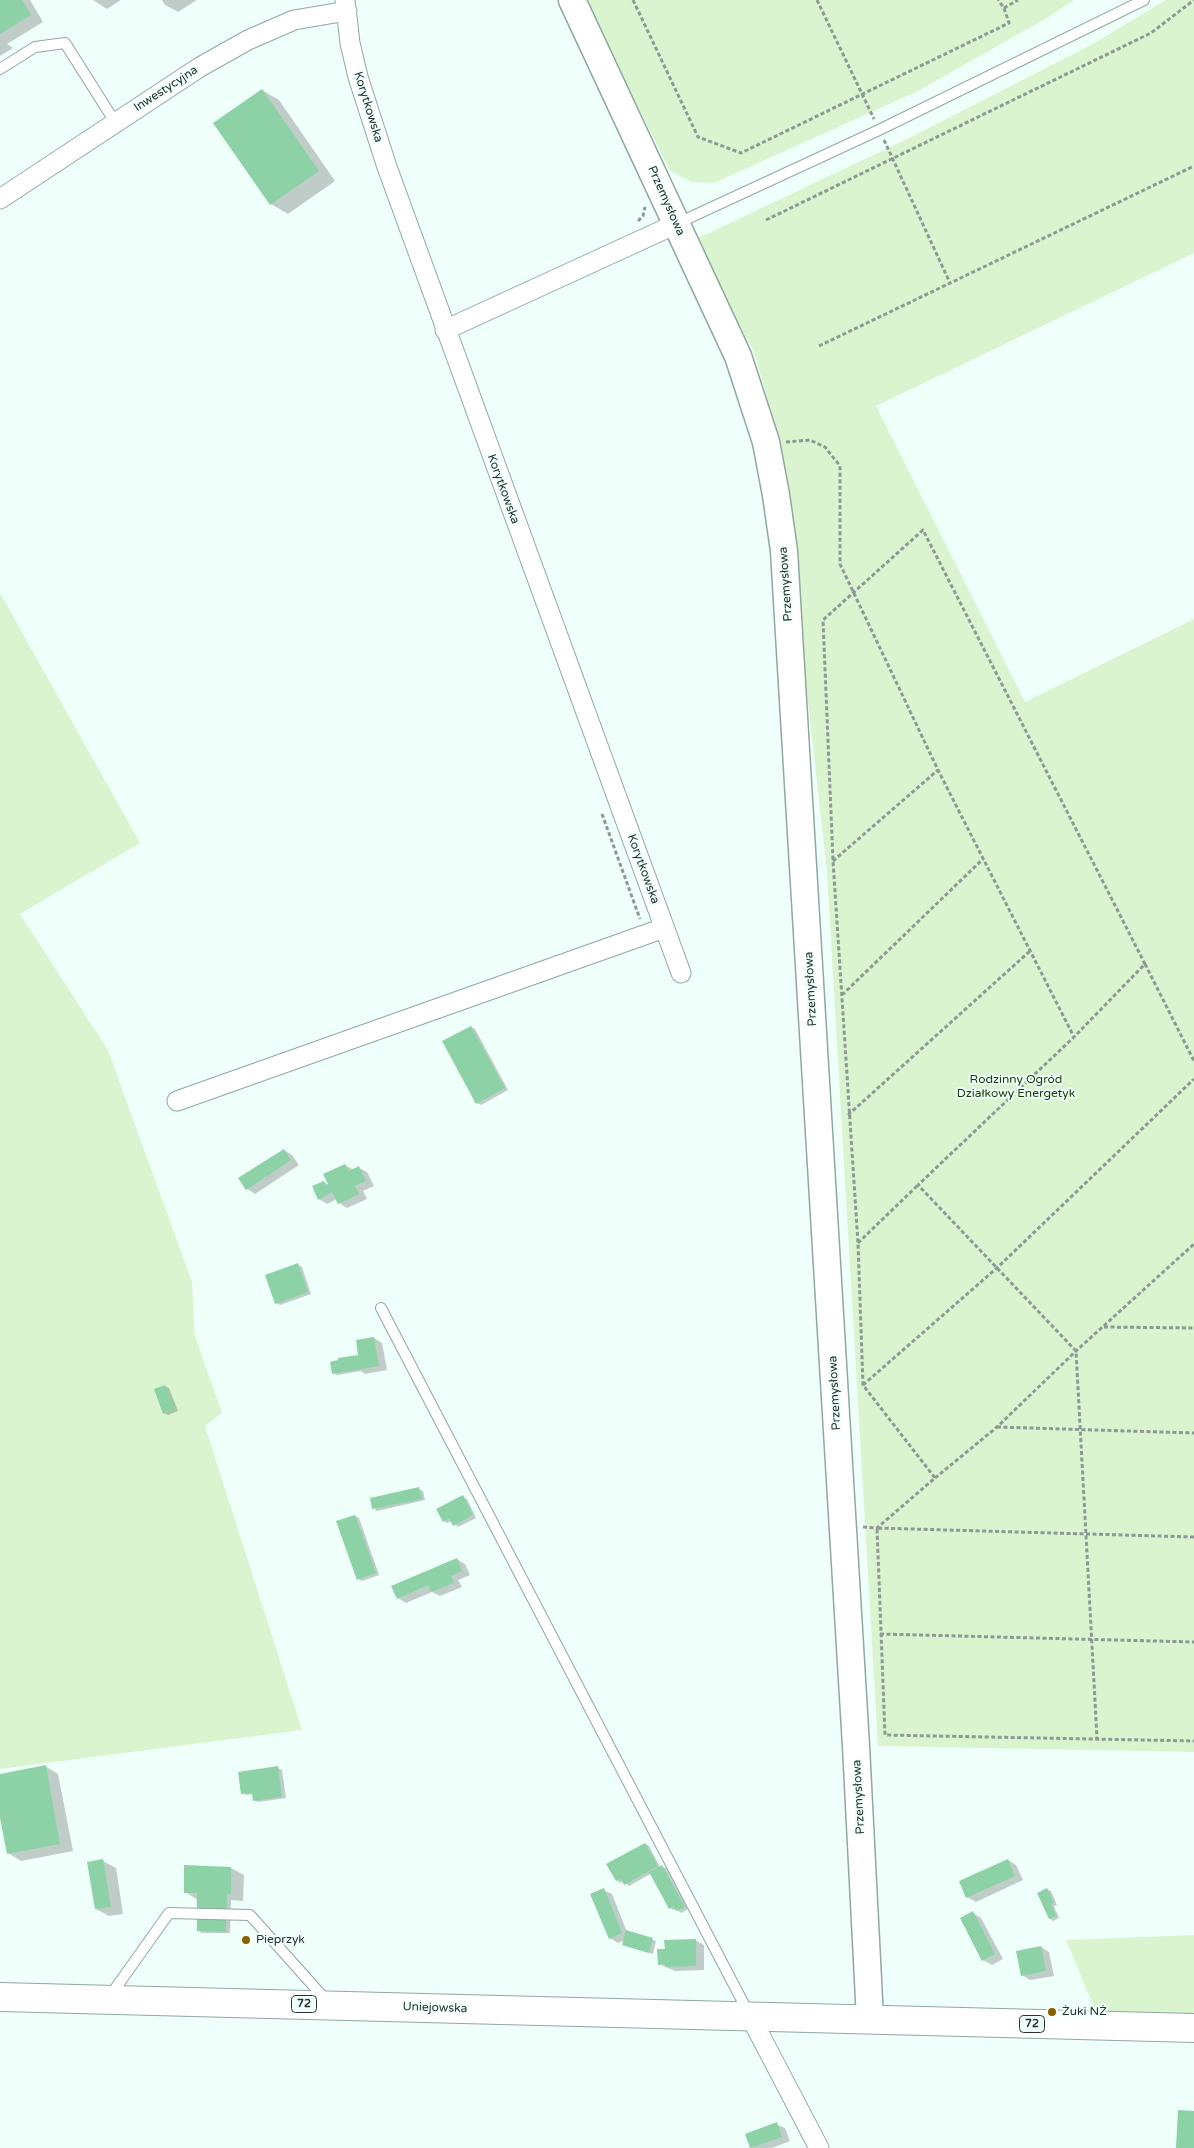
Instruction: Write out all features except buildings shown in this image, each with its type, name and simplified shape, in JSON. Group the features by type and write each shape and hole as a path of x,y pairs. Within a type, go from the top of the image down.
{"main road":[{"name":"Przemysłowa","path":"572,0 738,356 766,442 776,495 784,551 856,1746 870,2019"},
{"name":"Uniejowska","path":"0,1997 870,2019"},
{"name":"72","path":"870,2019 1194,2028"}],"street":[{"name":"Inwestycyjna","path":"0,199 200,67 248,40 294,20 346,5"},
{"name":"Korytkowska","path":"346,5 350,43 358,77 387,167 681,973"},
{"path":"445,330 676,224"},
{"path":"177,1101 664,928"},
{"path":"750,2016 819,2148"}],"lane":[{"path":"676,224 879,130 1144,0"},
{"path":"0,69 35,47 65,43 115,122"},
{"path":"381,1308 750,2016"},
{"path":"107,2000 168,1913 232,1914 250,1915 330,2005"}],"path":[{"path":"633,0 698,137 741,153 1009,23 1004,8 998,0"},
{"path":"1004,8 1018,0"},
{"path":"766,220 1151,33 1194,0"},
{"path":"819,346 1194,166"},
{"path":"637,223 643,216 646,199"},
{"path":"766,442 810,440 825,447 840,466 840,564 938,770 1074,1037"},
{"path":"935,1478 863,1385 858,1243 848,1114 833,861 823,620 923,530 1194,1061"},
{"path":"833,861 938,770"},
{"path":"842,996 984,859"},
{"path":"848,1114 1030,951"},
{"path":"858,1243 1074,1037 1145,964"},
{"path":"863,1385 998,1267 1194,1079"},
{"path":"918,1185 1076,1351 1082,1430 1097,1738"},
{"path":"877,1528 997,1427 1076,1351 1194,1244"},
{"path":"1104,1327 1194,1328"},
{"path":"997,1427 1194,1433"},
{"path":"842,1526 1194,1537"},
{"path":"877,1528 885,1735 1194,1741"},
{"path":"880,1634 1194,1642"}],"green space":[{"path":"585,0 1074,0 1047,18 918,91 714,183 692,182 670,171"},
{"name":"Rodzinny Ogród Działkowy Energetyk","path":"1166,0 1194,0 1194,253 876,406 1025,702 1194,619 1194,1752 878,1746 827,872 779,442 754,351 692,241 905,140 1091,45"},
{"path":"0,593 140,843 20,914 108,1050 192,1282 195,1336 222,1413 205,1426 302,1730 0,1769"},
{"path":"1194,1935 1194,2022 1100,2022 1066,1940"}],"place":[{"name":"Pieprzyk","path":"246,1940"},
{"name":"Żuki NŻ","path":"1052,2012"}]}
